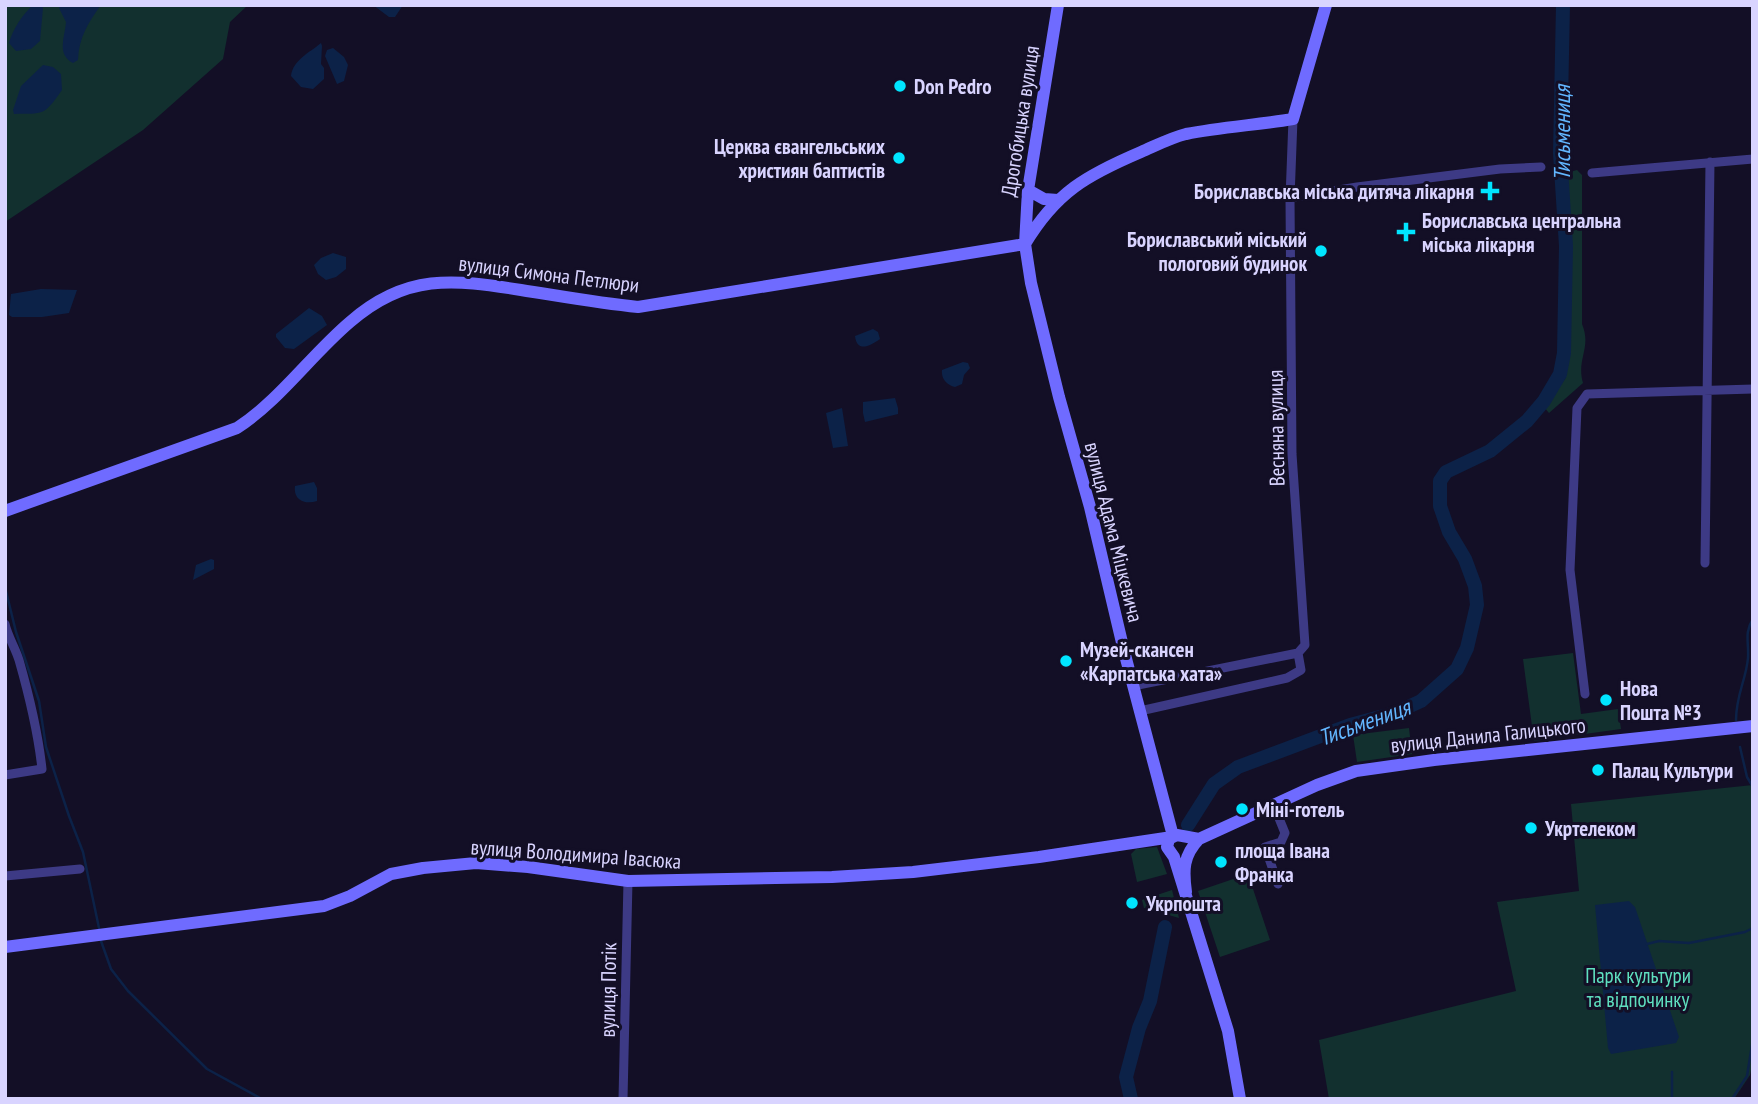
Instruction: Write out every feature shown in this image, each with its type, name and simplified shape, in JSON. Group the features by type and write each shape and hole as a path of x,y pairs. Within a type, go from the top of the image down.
{"main road":[{"name":"Дрогобицька вулиця","path":"1025,244 1028,190 1058,5"},
{"path":"1025,244 1035,227 1058,201 1083,179 1112,164 1183,135 1293,118 1326,5"},
{"path":"1028,190 1044,199 1058,201"},
{"name":"вулиця Симона Петлюри","path":"5,511 237,428 269,403 336,334 365,309 391,293 415,285 439,281 466,282 638,306 1025,244"},
{"name":"вулиця Адама Міцкевича","path":"1025,244 1031,283 1056,385 1090,506 1133,686 1174,840"},
{"name":"вулиця Данила Галицького","path":"1199,839 1344,775 1380,767 1753,726"},
{"path":"1174,840 1199,839"},
{"path":"1174,840 1184,856 1199,839"},
{"name":"вулиця Володимира Івасюка","path":"5,947 324,906 341,901 391,874 476,863 528,867 628,881 700,881 913,872 1040,858 1153,840 1174,840"},
{"path":"1174,840 1186,892 1228,1031 1240,1099"},
{"path":"1186,892 1184,871 1188,851"}],"street":[{"name":"Весняна вулиця","path":"1140,711 1287,678 1301,670 1298,653 1305,645 1292,454 1290,198 1293,118"},
{"path":"1592,173 1753,159"},
{"path":"1705,563 1710,162"},
{"path":"1290,198 1448,176 1541,167"},
{"path":"1585,694 1570,569 1577,408 1587,394 1753,389"},
{"path":"5,624 8,638 18,658 38,733 42,769 5,775"},
{"path":"1133,686 1298,653"},
{"path":"1273,806 1285,834 1281,842 1265,847 1278,884"},
{"path":"5,876 80,869"},
{"name":"вулиця Потік","path":"623,1099 628,881"}],"green space":[{"path":"5,5 248,5 230,22 223,59 143,130 5,222"},
{"path":"1577,170 1582,175 1582,324 1585,332 1581,367 1583,383 1549,413 1544,407 1565,379 1570,354 1571,247 1566,173"},
{"path":"1573,653 1581,714 1618,709 1621,729 1534,741 1523,659"},
{"path":"1409,728 1412,754 1357,762 1353,735"},
{"name":"Парк культури та відпочинку","path":"1753,785 1753,1060 1750,1075 1734,1099 1329,1099 1319,1040 1516,991 1497,902 1579,891 1571,804"},
{"path":"1157,847 1167,874 1137,882 1131,854 1136,849"},
{"path":"1248,874 1270,940 1220,957 1198,891"},
{"path":"1172,890 1179,918 1144,908 1142,900"}],"water":[{"path":"33,5 41,5 43,8 40,41 31,49 16,51 9,43 18,22"},
{"path":"60,5 101,5 85,31 78,60 73,63 63,50 66,22"},
{"path":"373,5 403,5 395,17 389,17"},
{"path":"321,43 324,79 313,89 301,87 291,76 292,70 302,57"},
{"path":"333,48 344,57 348,65 344,81 337,84 325,56 327,50"},
{"path":"43,65 53,67 61,74 62,90 42,112 14,114 21,86"},
{"path":"333,253 346,257 346,269 336,277 326,280 318,274 314,265 321,258"},
{"path":"41,289 77,290 69,313 42,317 9,315 11,294"},
{"path":"309,308 322,316 327,325 294,349 285,348 276,334"},
{"path":"873,329 878,332 880,339 868,346 858,345 855,336"},
{"path":"963,362 968,363 970,368 964,375 962,384 955,387 949,385 942,370"},
{"path":"895,398 898,414 865,422 863,402"},
{"path":"842,408 848,446 833,448 826,413"},
{"path":"314,482 317,501 304,502 298,498 295,486"},
{"path":"214,560 214,569 193,580 196,565"},
{"path":"1629,901 1635,907 1679,1037 1676,1043 1611,1054 1608,1048 1595,905"}],"waterway":[{"name":"Тисьмениця","path":"1188,825 1214,784 1238,767 1350,725 1395,713 1421,701 1457,669 1467,648 1477,605 1475,586 1465,559 1449,532 1440,506 1440,481 1446,472 1490,451 1527,421 1544,401 1560,374 1564,353 1566,246 1560,153 1563,5"},
{"path":"5,587 16,632 39,701 46,747 83,852 99,928"},
{"path":"1736,720 1748,658 1748,633 1753,619"},
{"path":"1740,747 1747,777 1753,787"},
{"name":"Тисьмениця","path":"1131,1099 1126,1077 1139,1028 1150,1001 1165,927"},
{"path":"1647,944 1659,941 1689,943 1753,928"},
{"path":"101,941 111,969 128,991 207,1069 262,1099"},
{"path":"1732,1099 1747,1076 1753,1039"},
{"path":"1672,1072 1672,1099"}],"place":[{"name":"Don Pedro","path":"900,86"},
{"name":"Церква євангельських християн баптистів","path":"899,158"},
{"name":"Бориславська міська дитяча лікарня","path":"1490,191"},
{"name":"Бориславська центральна міська лікарня","path":"1406,232"},
{"name":"Бориславський міський пологовий будинок","path":"1321,251"},
{"name":"Музей-скансен «Карпатська хата»","path":"1066,661"},
{"name":"Нова Пошта №3","path":"1606,700"},
{"name":"Палац Культури","path":"1598,770"},
{"name":"Міні-готель","path":"1242,809"},
{"name":"Укртелеком","path":"1531,828"},
{"name":"площа Івана Франка","path":"1221,862"},
{"name":"Укрпошта","path":"1132,903"}]}
